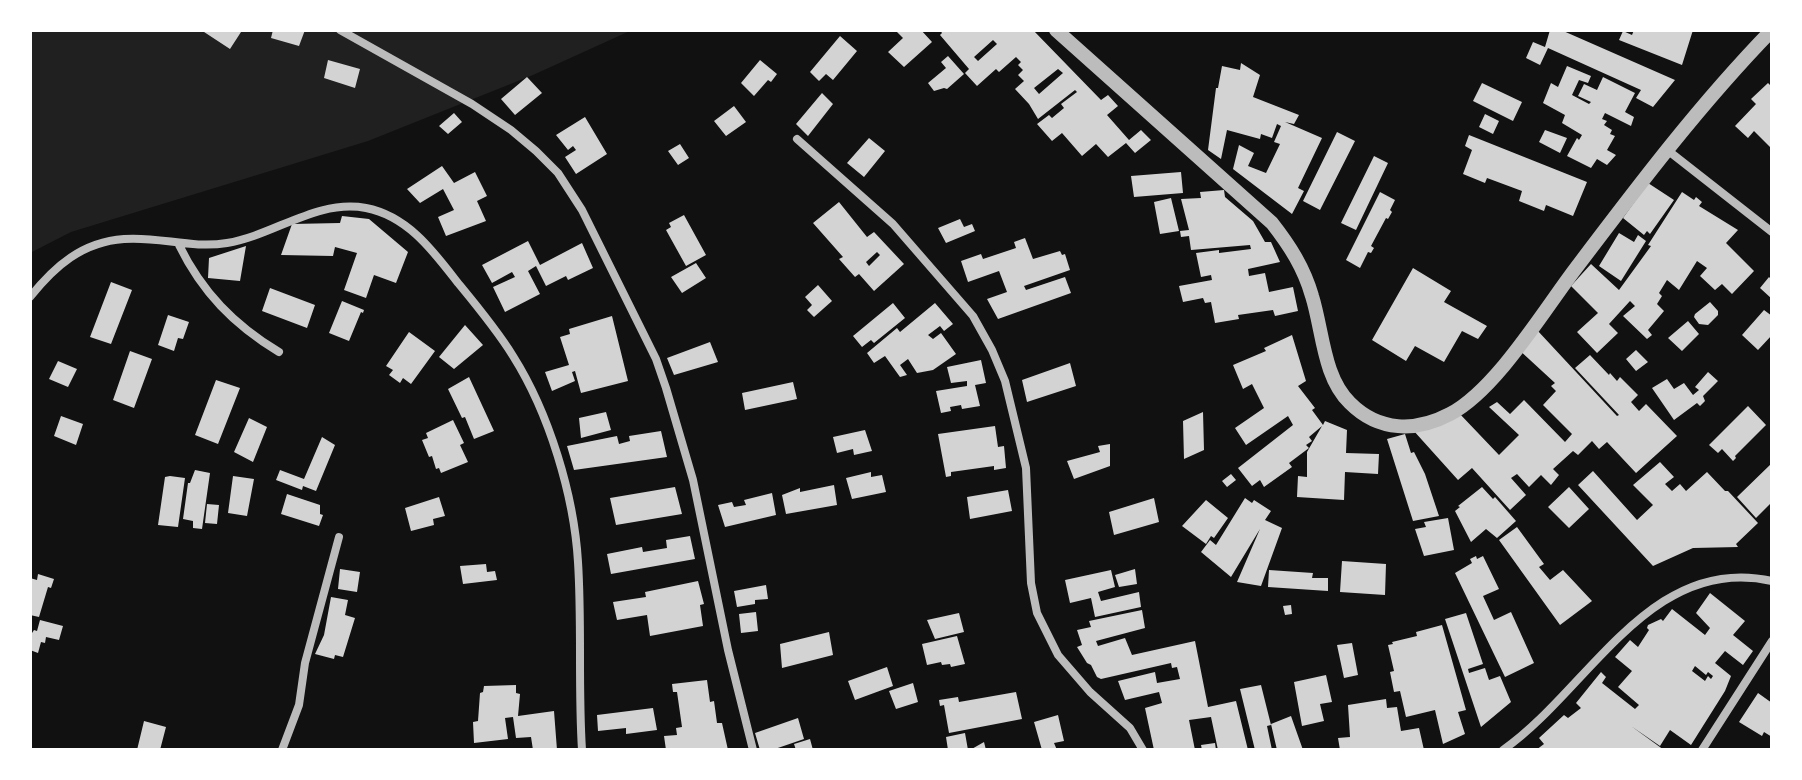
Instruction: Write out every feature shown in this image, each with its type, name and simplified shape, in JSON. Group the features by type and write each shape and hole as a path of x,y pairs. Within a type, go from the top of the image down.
{"street":[{"path":"340,30 472,104 511,130 558,173 582,210 656,359 676,418 753,750"},
{"path":"1056,30 1272,223 1289,244 1303,270 1329,367 1348,402 1390,426 1403,428 1452,413 1473,398 1529,331 1666,149 1767,31"},
{"path":"797,139 893,224 973,316 1005,381 1026,468 1031,583 1037,613 1058,655 1090,692 1130,728 1143,750"},
{"path":"1666,149 1772,232"},
{"path":"30,297 49,273 66,259 86,248 126,238 179,245 211,245 256,237 307,214 355,207 394,218 419,236 442,262 523,373 567,489 574,518 578,561 582,750"},
{"path":"179,245 190,267 221,309 249,333 279,352"},
{"path":"282,750 299,705 305,663 339,537"},
{"path":"1503,750 1551,711 1608,648 1673,594 1688,586 1726,577 1772,581"},
{"path":"1702,750 1772,641"}],"shaded area":[{"path":"30,30 632,30 533,75 368,141 71,232 30,253"}],"building":[{"path":"201,30 238,30 241,32 230,49"},
{"path":"273,30 305,30 299,46 271,38"},
{"path":"895,30 921,30 932,42 904,67 888,52 903,38"},
{"path":"940,30 1033,30 1101,100 1108,95 1118,106 1107,115 1129,140 1141,130 1151,140 1135,153 1126,143 1108,157 1096,144 1082,156 1062,133 1052,141 1037,124 1049,115 1052,118 1064,108 1061,104 1077,92 1075,90 1038,119 1015,89 1024,81 1018,75 1023,70 1016,57 977,86 965,73 969,69 940,35","holes":["993,40 997,44 978,61 974,57","1058,69 1063,73 1039,94 1034,88"]},
{"path":"1550,30 1561,30 1675,80 1653,107 1636,98 1641,90 1548,48 1540,65 1526,58 1533,42 1545,47"},
{"path":"1634,30 1693,30 1682,65 1619,40 1623,31 1632,35"},
{"path":"840,36 857,51 833,80 826,74 819,81 810,72"},
{"path":"948,56 964,74 947,89 934,91 928,83 946,68 941,62"},
{"path":"328,60 360,69 355,88 324,78"},
{"path":"760,60 777,74 754,96 741,83"},
{"path":"1241,63 1260,75 1253,97 1299,115 1294,124 1285,122 1322,138 1298,188 1304,191 1292,214 1233,169 1239,145 1254,153 1248,166 1266,173 1280,144 1274,142 1281,126 1277,124 1272,138 1261,134 1260,139 1227,130 1221,159 1208,150 1222,66 1240,70"},
{"path":"1567,66 1591,76 1588,83 1579,80 1572,95 1589,104 1591,102 1578,96 1584,84 1597,90 1603,77 1635,93 1625,112 1634,117 1631,126 1605,113 1602,119 1607,121 1604,125 1612,130 1610,134 1615,136 1607,150 1616,155 1607,165 1597,159 1591,168 1567,156 1582,135 1562,123 1565,115 1543,103 1551,83 1558,87"},
{"path":"527,77 542,93 515,115 501,99"},
{"path":"1482,83 1522,102 1513,121 1473,101"},
{"path":"1768,83 1772,87 1772,149 1754,131 1748,138 1735,126 1756,104 1751,99"},
{"path":"822,93 833,104 808,136 796,124"},
{"path":"734,106 746,122 726,136 714,121"},
{"path":"454,113 462,122 448,134 439,126"},
{"path":"1485,114 1499,121 1493,134 1479,127"},
{"path":"585,117 607,154 576,174 565,157 576,150 573,146 568,150 556,135"},
{"path":"1545,130 1567,138 1560,153 1539,142"},
{"path":"1337,132 1355,141 1320,210 1303,201"},
{"path":"1469,135 1587,182 1573,216 1546,205 1544,211 1519,201 1522,191 1487,178 1485,183 1463,174 1472,150 1465,146"},
{"path":"869,138 885,151 864,177 847,163"},
{"path":"680,144 689,158 678,165 668,151"},
{"path":"1374,156 1388,163 1356,230 1341,223"},
{"path":"442,166 454,183 475,172 487,196 477,201 486,221 446,236 438,217 454,210 443,189 420,203 407,189"},
{"path":"1181,172 1183,193 1134,197 1131,176"},
{"path":"1648,183 1674,200 1650,234 1647,231 1644,235 1623,218"},
{"path":"1224,190 1225,197 1253,221 1265,242 1271,242 1280,262 1248,269 1249,276 1265,273 1269,292 1293,287 1298,311 1275,316 1273,310 1238,315 1239,319 1215,323 1211,302 1205,303 1203,298 1183,302 1179,286 1212,280 1211,275 1201,277 1196,253 1251,249 1250,245 1191,250 1189,236 1181,237 1180,231 1189,230 1181,199 1201,198 1200,192"},
{"path":"1380,192 1395,200 1390,210 1392,212 1360,268 1346,260"},
{"path":"1682,192 1694,200 1696,197 1702,202 1699,206 1738,230 1726,243 1754,271 1732,294 1722,284 1715,290 1700,276 1707,268 1697,261 1679,290 1667,280 1659,293 1662,296 1657,304 1664,311 1648,330 1652,335 1647,339 1623,316 1635,306 1630,301 1609,324 1618,333 1597,353 1577,332 1598,313 1571,286 1591,264 1619,290 1651,246 1648,245"},
{"path":"1171,198 1179,231 1160,234 1154,202"},
{"path":"839,202 867,237 874,232 904,264 874,291 859,274 855,277 839,259 843,257 813,223","holes":["877,252 880,255 869,266 866,262"]},
{"path":"684,215 706,255 686,266 666,230 671,227 669,223"},
{"path":"342,216 369,219 408,252 396,283 374,275 366,298 344,290 357,253 335,247 333,256 281,255 292,224 340,223"},
{"path":"960,219 964,227 972,224 975,231 946,243 938,228"},
{"path":"1619,233 1634,242 1638,235 1646,241 1621,281 1599,266"},
{"path":"1025,238 1033,259 1060,251 1062,255 1065,254 1070,270 1024,286 1026,290 1065,277 1071,293 998,319 987,299 1007,292 999,271 968,282 961,261 981,254 983,259 1016,248 1014,242"},
{"path":"528,241 540,265 582,243 593,268 546,286 536,266 528,271 540,294 505,312 493,287 515,277 512,272 492,283 482,265"},
{"path":"246,246 240,281 208,278 209,258"},
{"path":"696,263 706,278 682,293 671,277"},
{"path":"1413,268 1451,291 1444,302 1487,326 1478,339 1462,331 1444,362 1415,346 1406,361 1372,340"},
{"path":"1769,277 1772,280 1772,299 1760,288"},
{"path":"111,282 132,290 111,344 90,337"},
{"path":"818,285 832,301 814,317 807,310 812,305 805,297"},
{"path":"270,288 315,305 307,328 262,311"},
{"path":"342,301 364,310 349,341 329,333"},
{"path":"1710,302 1718,315 1708,325 1699,324 1695,314"},
{"path":"893,303 905,318 874,343 871,340 862,347 853,336"},
{"path":"935,303 953,324 944,331 940,326 928,335 933,339 941,333 956,354 933,370 917,373 908,359 900,365 907,375 900,377 885,356 874,363 867,353 897,328 900,332"},
{"path":"1764,310 1772,316 1772,335 1758,350 1742,335"},
{"path":"168,315 189,322 183,339 178,338 174,351 158,345"},
{"path":"612,316 628,381 581,393 575,371 572,372 575,381 552,391 545,372 569,365 560,337 570,334 569,329"},
{"path":"1688,321 1699,334 1682,351 1668,338"},
{"path":"465,325 483,345 454,369 439,357"},
{"path":"1537,330 1617,416 1575,368 1590,355 1609,375 1617,381 1620,377 1638,395 1631,402 1639,411 1646,404 1677,436 1636,473 1607,442 1599,449 1592,441 1578,455 1573,451 1553,469 1559,475 1551,485 1541,475 1529,487 1517,474 1511,478 1526,495 1510,510 1472,468 1458,480 1413,430 1458,412 1499,455 1519,435 1489,407 1497,402 1510,414 1524,400 1565,442 1572,434 1543,405 1556,391 1551,386 1555,383 1517,348"},
{"path":"409,332 435,351 411,384 403,378 400,383 389,375 393,370 386,366"},
{"path":"1292,335 1306,381 1298,386 1315,408 1312,410 1323,425 1325,421 1347,430 1346,453 1379,454 1378,474 1345,472 1344,500 1297,497 1298,476 1307,477 1307,452 1322,426 1309,437 1312,441 1306,445 1309,448 1289,463 1292,467 1264,487 1260,480 1252,486 1238,468 1293,425 1288,416 1246,445 1235,428 1264,408 1252,384 1243,389 1233,365 1266,351 1264,348"},
{"path":"710,342 718,362 674,375 667,358"},
{"path":"1636,350 1648,362 1636,371 1626,359"},
{"path":"130,351 152,359 134,408 113,400"},
{"path":"981,360 986,383 975,385 980,406 962,409 961,405 941,413 936,391 967,386 967,381 951,383 947,367"},
{"path":"58,361 77,369 68,387 49,379"},
{"path":"1070,363 1076,386 1027,402 1022,380"},
{"path":"1708,372 1718,381 1703,396 1705,401 1700,406 1697,403 1674,420 1652,388 1667,379 1674,389 1684,383 1693,395 1699,390 1695,387"},
{"path":"469,377 494,431 474,439 448,389"},
{"path":"216,380 240,388 218,444 195,435"},
{"path":"793,382 797,399 745,410 742,393"},
{"path":"1748,406 1766,425 1733,461 1722,449 1718,453 1709,445"},
{"path":"606,412 611,430 581,438 579,418"},
{"path":"1203,412 1204,450 1184,459 1183,421"},
{"path":"61,416 83,424 76,445 54,436"},
{"path":"249,418 267,427 253,462 234,452"},
{"path":"453,420 464,443 460,445 468,462 441,473 439,468 436,469 432,456 429,457 422,440 428,438 426,433"},
{"path":"995,426 998,447 1004,446 1006,468 994,470 994,466 951,472 951,476 946,477 938,434"},
{"path":"865,430 872,451 854,455 853,449 837,453 833,437"},
{"path":"661,431 667,457 574,470 567,446 617,436 619,444 630,441 629,436"},
{"path":"1405,434 1411,453 1414,452 1425,474 1439,516 1413,521 1387,439"},
{"path":"322,437 335,445 316,491 303,486 302,490 276,480 280,470 304,479"},
{"path":"1110,444 1110,466 1074,479 1067,461 1100,452 1098,446"},
{"path":"1660,462 1674,477 1665,484 1672,491 1680,484 1686,491 1707,472 1758,523 1736,544 1738,547 1693,548 1653,566 1578,485 1593,471 1637,520 1653,505 1633,485"},
{"path":"1772,463 1772,502 1756,518 1737,497"},
{"path":"195,470 210,473 202,529 193,528 193,521 183,519 188,483"},
{"path":"871,472 871,477 882,475 886,492 852,499 846,478"},
{"path":"1231,474 1236,480 1227,487 1222,481"},
{"path":"233,476 254,479 247,516 228,513"},
{"path":"165,477 185,478 178,527 158,525"},
{"path":"834,485 837,505 786,514 782,495 800,488 800,492"},
{"path":"675,487 682,514 616,525 610,498"},
{"path":"1482,487 1516,521 1497,538 1486,529 1471,542 1455,511"},
{"path":"1569,487 1589,509 1569,528 1548,507"},
{"path":"1008,490 1012,511 970,519 967,497"},
{"path":"772,493 776,515 725,527 718,505 732,502 734,507 746,505 744,500"},
{"path":"287,494 320,505 320,514 323,515 319,526 281,514"},
{"path":"439,497 445,516 433,519 434,525 411,531 405,508"},
{"path":"1154,498 1159,522 1114,535 1109,512"},
{"path":"1245,498 1271,511 1265,520 1282,528 1261,586 1237,582 1260,529 1231,577 1201,552 1210,540 1216,545"},
{"path":"1206,500 1228,518 1206,544 1182,526"},
{"path":"207,504 219,505 217,524 205,523"},
{"path":"1448,518 1454,550 1424,556 1415,529 1426,527 1424,522"},
{"path":"1517,527 1544,564 1539,567 1550,580 1563,570 1592,601 1560,625 1499,540"},
{"path":"690,536 695,559 611,574 607,554 642,547 643,552 667,548 666,540"},
{"path":"1476,556 1477,559 1483,556 1499,589 1483,596 1494,620 1511,612 1534,663 1505,677 1455,573 1472,563 1470,559"},
{"path":"1342,561 1386,564 1385,595 1340,592"},
{"path":"486,564 487,572 495,571 497,580 463,584 460,566"},
{"path":"340,569 360,572 357,592 338,589"},
{"path":"1135,569 1137,584 1119,587 1115,575"},
{"path":"1111,570 1115,587 1098,592 1101,601 1139,592 1141,607 1095,617 1091,598 1070,603 1065,580"},
{"path":"1269,570 1313,573 1312,578 1328,578 1328,591 1268,587"},
{"path":"38,574 54,579 51,588 48,587 39,617 30,615 30,578 37,580"},
{"path":"698,581 704,604 700,605 703,626 650,636 647,615 617,620 613,602 646,597 645,592"},
{"path":"766,585 768,599 737,607 734,591"},
{"path":"1710,593 1745,621 1733,635 1753,651 1743,665 1725,651 1715,663 1731,676 1691,745 1670,730 1660,746 1631,726 1664,750 1536,750 1544,744 1539,738 1564,715 1568,718 1581,708 1576,703 1601,672 1606,677 1602,683 1635,709 1639,705 1618,687 1632,671 1615,657 1630,640 1638,647 1649,630 1648,625 1661,619 1663,621 1672,609 1705,635 1710,628 1696,613","holes":["1695,666 1706,675 1708,672 1713,676 1711,679 1708,676 1705,681 1692,671"]},
{"path":"331,597 348,600 345,615 355,618 343,657 335,655 334,659 315,654 324,635"},
{"path":"1291,605 1292,614 1285,615 1283,606"},
{"path":"1142,610 1145,628 1096,641 1098,646 1125,638 1132,655 1195,641 1208,707 1236,701 1248,750 1218,750 1211,717 1189,720 1195,750 1154,750 1145,708 1162,703 1159,692 1125,700 1118,681 1155,672 1157,683 1180,679 1177,667 1172,668 1171,663 1101,679 1097,677 1077,647 1082,645 1077,630 1091,627 1089,621"},
{"path":"756,612 758,631 741,633 739,614"},
{"path":"959,613 964,632 935,639 927,620"},
{"path":"1466,613 1483,664 1468,669 1469,673 1485,668 1489,680 1500,676 1511,702 1481,727 1445,619"},
{"path":"40,620 63,626 59,640 46,637 38,653 30,650 30,636 34,630 37,631"},
{"path":"1442,625 1466,710 1458,712 1465,734 1443,744 1435,710 1406,717 1400,691 1394,692 1390,672 1394,671 1388,645 1417,636 1416,632"},
{"path":"829,632 833,655 782,668 780,644"},
{"path":"957,636 965,664 951,667 941,662 927,665 922,644"},
{"path":"1352,643 1358,675 1344,678 1337,645"},
{"path":"887,667 893,686 855,700 848,681"},
{"path":"1326,675 1332,702 1320,704 1324,721 1302,726 1294,682"},
{"path":"707,680 710,702 714,701 717,723 722,723 728,750 666,750 664,736 677,735 676,728 682,727 677,692 673,692 672,684"},
{"path":"913,683 918,702 896,709 889,691"},
{"path":"516,685 516,693 520,694 518,716 554,711 557,750 533,750 531,737 516,738 513,717 505,718 508,739 474,743 473,722 478,721 480,693 484,686"},
{"path":"1261,685 1271,725 1267,726 1272,750 1255,750 1240,689"},
{"path":"1016,692 1022,719 949,733 944,705 940,706 939,700 958,697 959,702"},
{"path":"1758,693 1772,703 1772,737 1764,732 1762,736 1739,722"},
{"path":"1386,699 1387,708 1397,707 1401,731 1419,728 1424,750 1340,750 1338,738 1350,737 1348,705"},
{"path":"653,708 657,730 626,734 626,728 598,731 597,715"},
{"path":"1058,715 1064,741 1054,743 1057,750 1042,750 1034,722"},
{"path":"1291,716 1303,750 1277,750 1271,724"},
{"path":"798,718 804,739 772,750 760,750 755,733"},
{"path":"144,721 166,727 160,750 137,750"},
{"path":"965,733 968,750 948,750 946,737"},
{"path":"810,739 813,750 796,750 794,744"},
{"path":"984,742 986,750 970,750"},
{"path":"1215,743 1216,750 1202,750 1201,745"}]}
